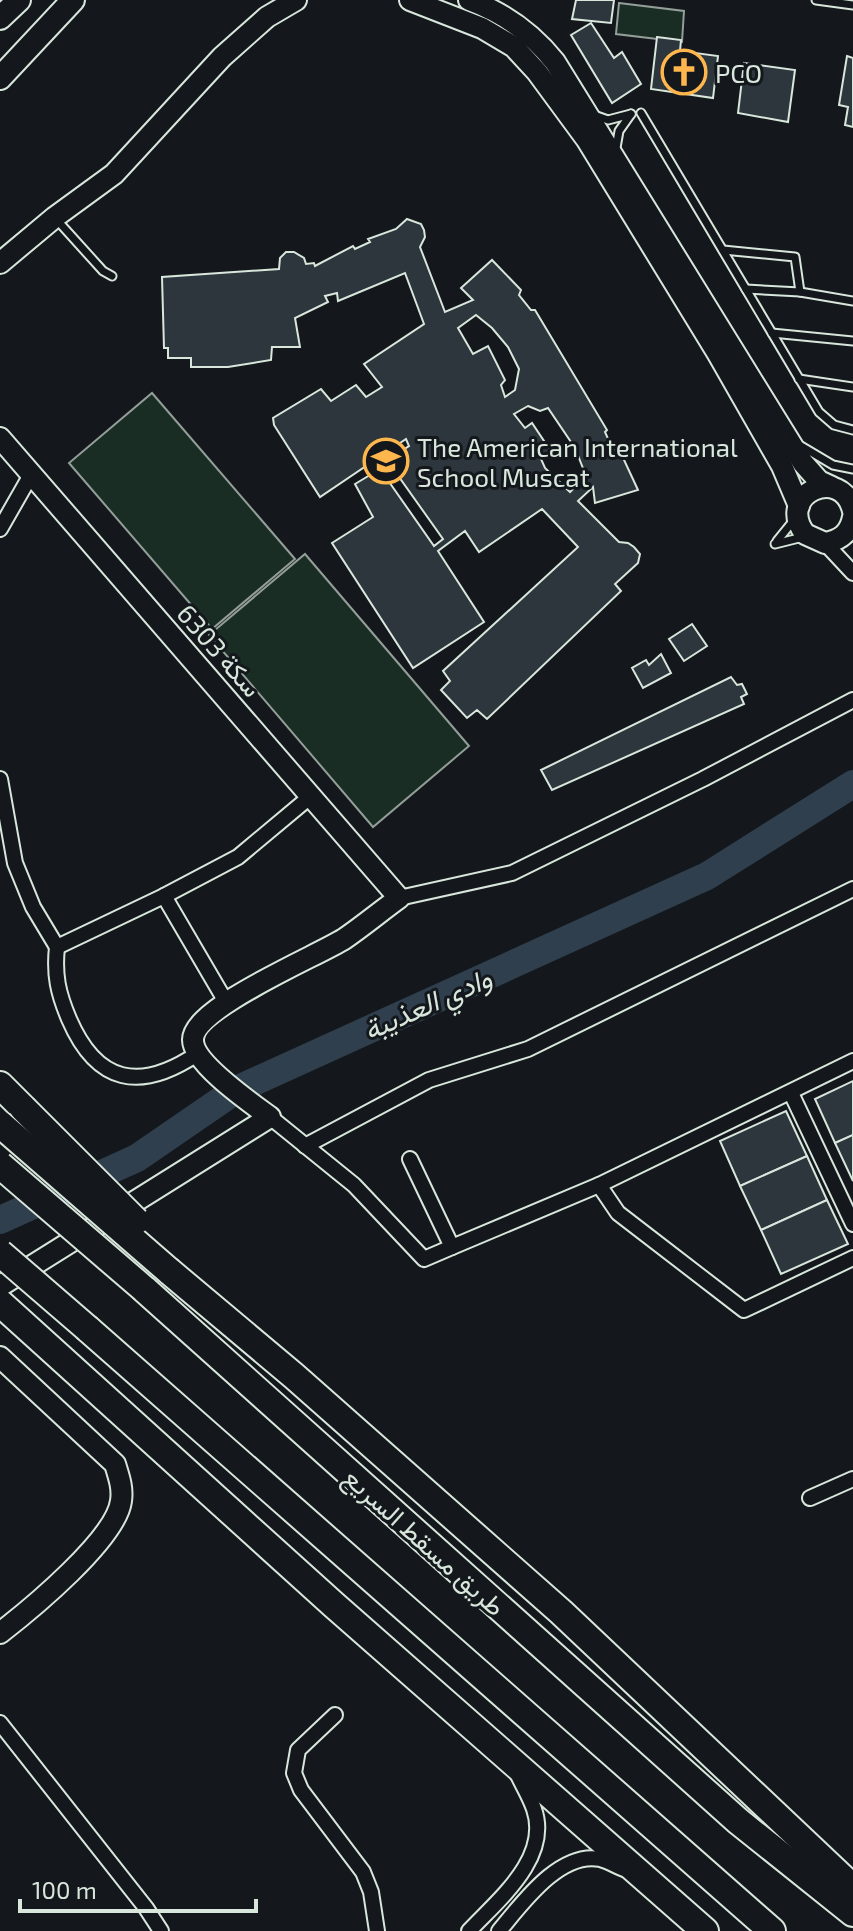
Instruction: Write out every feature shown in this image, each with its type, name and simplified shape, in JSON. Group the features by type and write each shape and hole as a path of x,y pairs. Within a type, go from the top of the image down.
{"highway":[{"path":"0,1085 174,1267"},
{"path":"0,1124 174,1267 561,1612 852,1887"},
{"name":"طريق مسقط السريع","path":"0,1165 144,1289 738,1821 853,1913"},
{"path":"0,1253 772,1931"},
{"path":"0,1303 322,1594 705,1931"}],"main road":[{"path":"0,18 19,0"},
{"path":"0,78 73,0"}],"street":[{"path":"410,0 482,28 514,47 537,72 587,140 718,354 782,466 798,510 801,528 853,573"},
{"path":"469,0 516,23 555,62 781,429 811,474 849,513"},
{"path":"0,263 55,217 114,174 222,57 288,2"},
{"name":"سكة 6303","path":"0,438 399,898"},
{"path":"0,529 32,473"},
{"path":"798,510 808,493 823,487 849,513"},
{"path":"818,541 834,541 849,513"},
{"path":"853,700 703,779 512,873 399,898 344,939 226,1002 194,1032 192,1041 197,1054 218,1075 354,1185 424,1259 599,1185 853,1061"},
{"path":"0,779 15,863 33,907 57,947 54,972 78,1040 97,1065 119,1076 150,1076 177,1068 197,1054"},
{"path":"57,947 238,857 311,796"},
{"path":"305,1146 429,1080 528,1049 853,889"},
{"path":"164,896 226,1002"},
{"path":"791,1093 853,1224"},
{"path":"0,1286 270,1117"},
{"path":"410,1159 452,1247"},
{"path":"599,1185 618,1213 744,1310 853,1258"},
{"path":"0,1357 115,1464 121,1483 121,1502 107,1533 0,1633"},
{"path":"810,1498 853,1479"},
{"path":"335,1715 298,1750 294,1773 301,1790 363,1872 371,1892 377,1931"},
{"path":"0,1723 161,1931"},
{"path":"469,1931 517,1880 534,1846 537,1827 535,1810 511,1760"},
{"path":"499,1931 533,1891 575,1860 598,1859 647,1879"}],"lane":[{"path":"816,0 853,5"},
{"path":"584,108 608,120 631,114 616,138 623,168"},
{"path":"641,113 819,412 834,425 853,430"},
{"path":"55,217 103,271 112,276"},
{"path":"723,250 795,257 800,292"},
{"path":"746,289 800,292 853,301"},
{"path":"772,333 853,341"},
{"path":"799,379 853,387"},
{"path":"781,429 815,457 853,469"},
{"path":"798,510 786,533 775,544 798,536 818,541"}],"green space":[{"path":"619,3 684,11 682,42 616,34"},
{"path":"152,393 295,559 212,629 69,463"},
{"path":"305,554 469,746 373,827 209,635"}],"building":[{"path":"576,0 614,0 611,23 572,19"},
{"path":"591,23 614,58 622,52 641,84 612,103 571,35"},
{"name":"PCO","path":"657,37 681,40 680,51 718,56 713,98 651,89"},
{"path":"847,56 853,58 853,127 845,125 848,107 839,105"},
{"name":"PCO","path":"744,63 795,70 788,122 738,113"},
{"path":"407,219 421,224 425,237 420,247 445,312 473,300 461,288 492,260 521,290 519,295 531,310 535,310 607,430 605,432 613,450 619,449 638,490 595,503 593,487 578,501 619,542 634,547 640,554 638,563 615,584 621,591 487,719 477,710 467,718 441,690 450,681 443,671 578,547 542,509 479,552 465,531 438,551 484,622 413,668 332,543 373,517 355,484 380,469 434,546 443,539 387,460 409,446 406,439 320,497 274,425 273,418 321,389 331,401 356,385 366,397 382,387 364,364 424,324 405,273 338,301 337,293 325,296 328,302 295,318 300,347 272,347 271,360 228,367 191,367 191,358 168,358 168,348 164,348 162,277 279,269 280,258 286,252 294,252 304,258 306,264 314,263 315,266 353,246 355,249 370,242 368,239 396,229","holes":["476,315 508,347 519,369 515,390 505,397 501,385 505,380 488,346 473,354 458,328","528,406 540,411 548,408 575,448 586,476 570,492 545,468 541,459 552,453 532,423 525,428 514,414"]},
{"path":"692,624 707,646 684,661 669,639"},
{"path":"661,654 671,673 643,688 632,668 646,660 649,665"},
{"path":"731,677 737,685 742,684 747,694 741,697 744,704 552,790 541,770"},
{"path":"853,1081 853,1135 835,1143 815,1099"},
{"path":"786,1111 807,1156 740,1186 720,1141"},
{"path":"853,1135 853,1181 835,1143"},
{"path":"807,1156 827,1200 761,1230 740,1186"},
{"path":"827,1200 848,1244 781,1274 761,1230"}],"waterway":[{"name":"وادي العذيبة","path":"0,1220 137,1158 236,1090 707,876 853,784"}],"place":[{"name":"PCO","path":"684,72"},
{"name":"The American International School Muscat","path":"386,461"}]}
